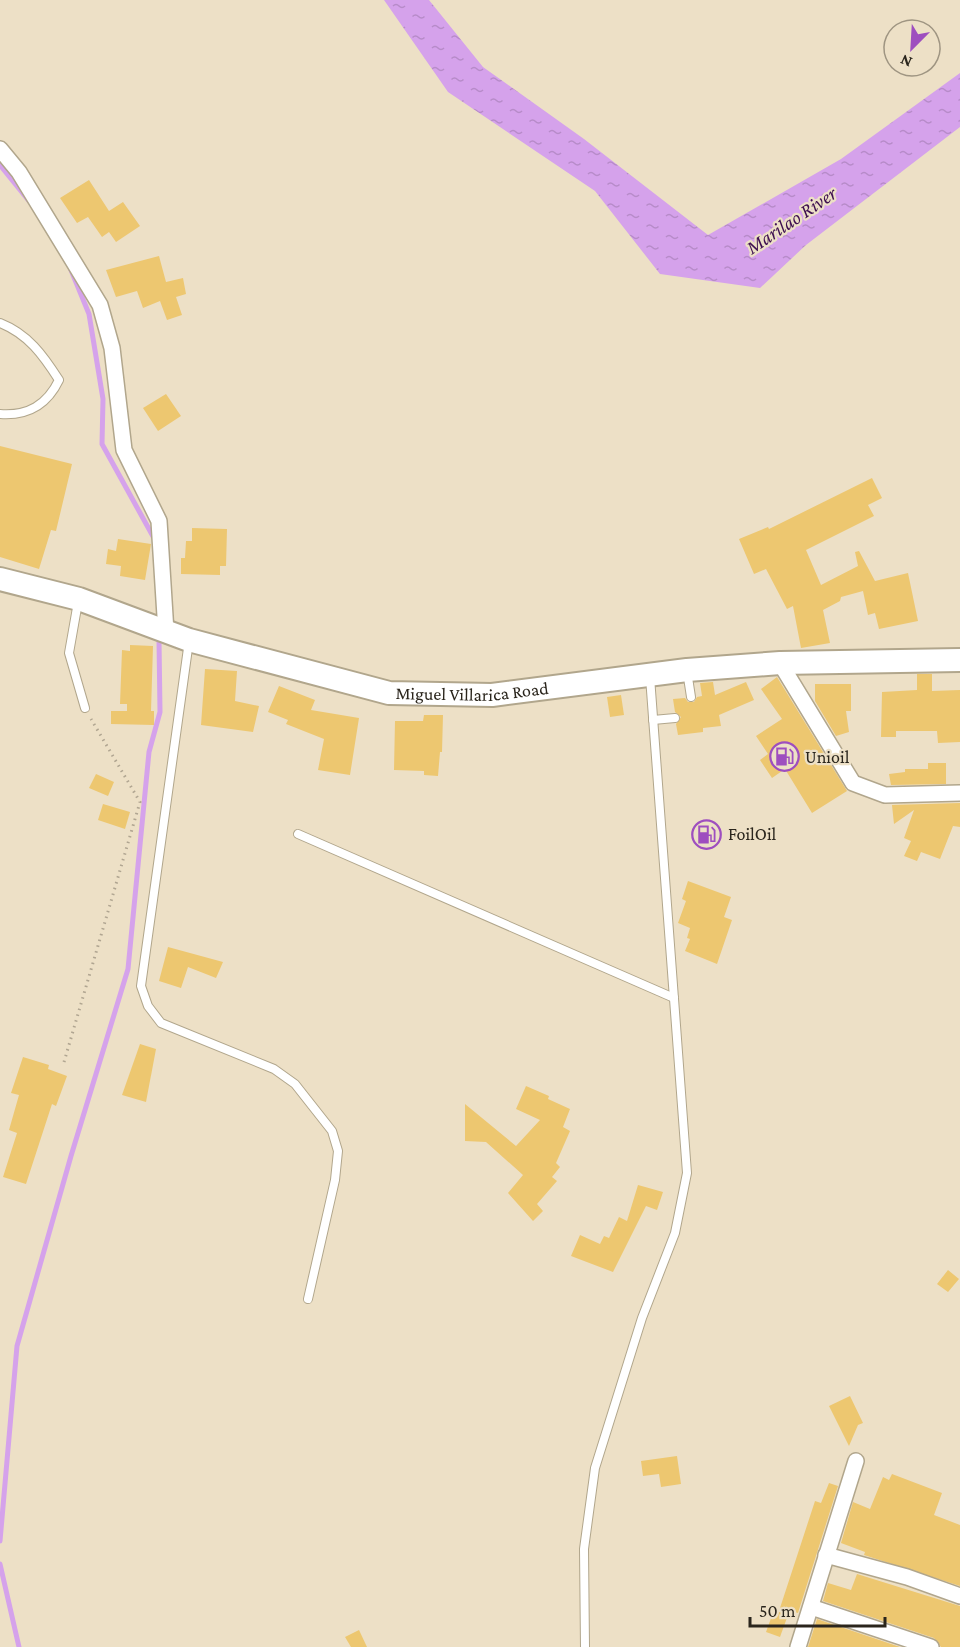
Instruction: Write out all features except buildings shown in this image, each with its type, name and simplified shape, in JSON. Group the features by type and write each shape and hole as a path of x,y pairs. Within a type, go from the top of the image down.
{"main road":[{"name":"Miguel Villarica Road","path":"0,579 79,599 189,640 389,693 492,694 650,673 780,663 960,660"}],"street":[{"path":"0,149 19,172 100,305 111,348 124,450 159,521 166,632"},
{"path":"780,663 853,783 885,795 960,793"},
{"path":"798,1647 856,1461"},
{"path":"826,1555 907,1576 960,1596"},
{"path":"811,1607 931,1647"}],"lane":[{"path":"0,323 19,331 47,361 59,380 51,396 41,406 16,415 0,414"},
{"path":"79,599 69,653 86,708"},
{"path":"189,640 141,986 148,1006 161,1023 274,1069 295,1084 332,1131 338,1150 335,1180 308,1299"},
{"path":"687,670 691,697"},
{"path":"585,1647 584,1548 595,1468 642,1318 675,1233 687,1173 650,673"},
{"path":"654,720 675,717"},
{"path":"298,834 674,998"}],"path":[{"path":"64,1062 140,802 86,708"}],"water":[{"name":"Marilao River","path":"384,0 429,0 483,67 584,139 708,235 841,159 960,73 960,127 806,245 760,288 660,274 595,191 448,92"}],"waterway":[{"path":"0,165 29,201"},
{"path":"71,270 89,314 103,399 102,444 155,540"},
{"path":"0,1541 17,1346 71,1156 128,969 149,752 160,712 159,640"},
{"path":"0,1564 19,1647"}],"place":[{"name":"Unioil","path":"784,757"},
{"name":"FoilOil","path":"707,834"}]}
